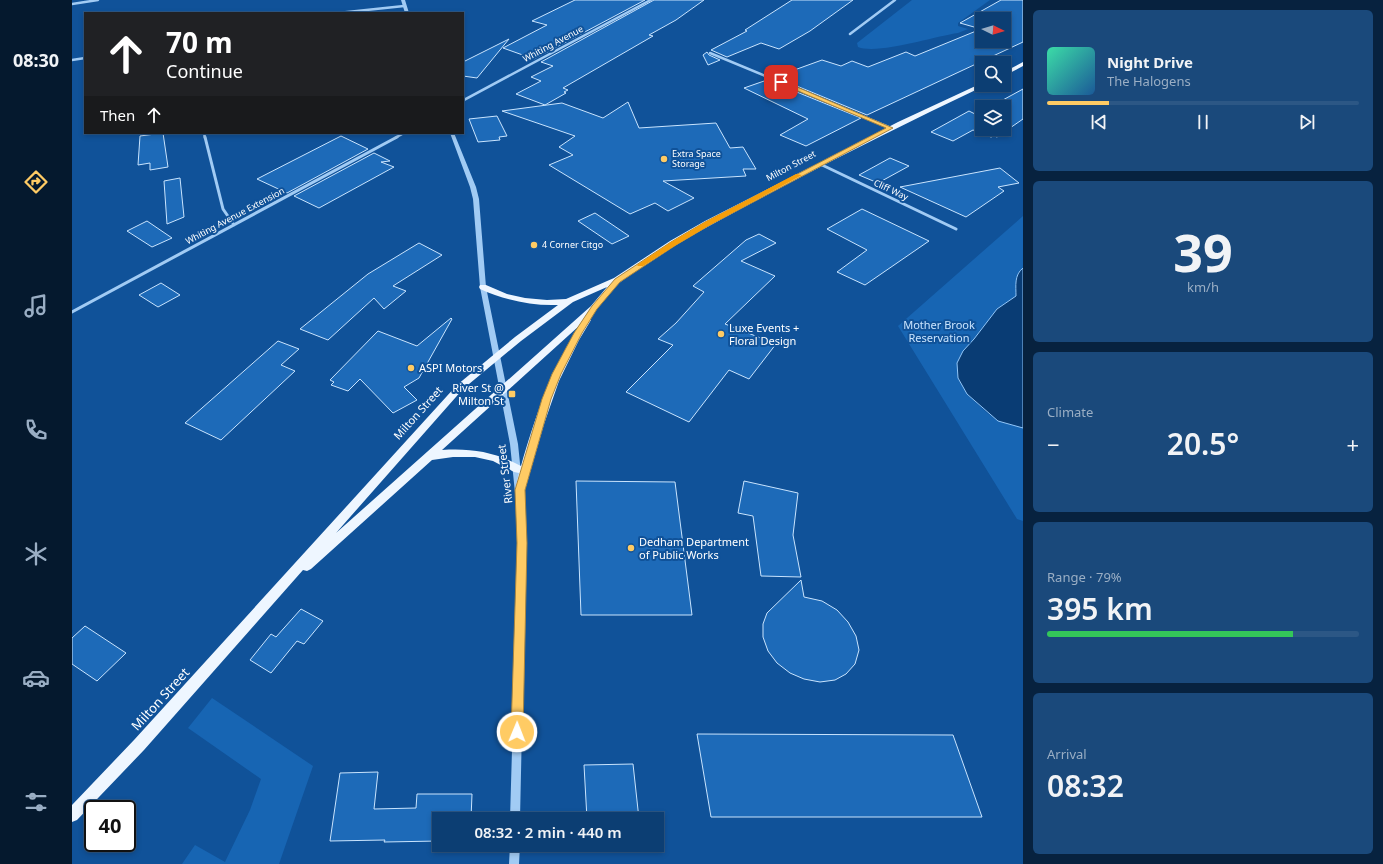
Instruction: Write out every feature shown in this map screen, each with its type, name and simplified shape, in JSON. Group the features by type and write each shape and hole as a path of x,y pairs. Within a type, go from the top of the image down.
{"main road":[{"path":"1011,70 1023,64"},
{"name":"Milton Street","path":"72,815 139,745 460,387 496,357 570,300 617,280 673,243 708,223 820,164 890,128 975,88"},
{"name":"Milton Street","path":"268,601 503,388 594,308 617,280"},
{"path":"483,287 504,296 531,302 546,304 570,300"},
{"path":"520,490 539,421 556,374 578,333 594,308"},
{"path":"429,456 454,452 476,453 505,461 518,469"}],"street":[{"path":"72,4 98,0"},
{"path":"403,0 406,12"},
{"name":"Whiting Avenue","path":"464,100 651,0"},
{"path":"850,34 895,0"},
{"path":"347,12 404,6"},
{"path":"710,53 890,128"},
{"path":"72,60 84,58"},
{"path":"204,134 223,210 234,225"},
{"name":"Whiting Avenue Extension","path":"72,312 402,134"},
{"name":"River Street","path":"452,134 473,187 476,199 483,287 518,469 520,490 522,543 515,812"},
{"name":"Cliff Way","path":"820,164 956,229"},
{"path":"514,864 515,852"}],"green space":[{"path":"912,0 990,0 958,23 958,26 968,29 958,33 879,49 858,47 857,43"},
{"name":"Mother Brook Reservation","path":"1023,216 1023,268 1017,277 1016,296 997,309 963,351 958,378 967,394 986,412 998,421 1023,428 1023,521 1017,519 898,326"},
{"path":"212,698 313,766 279,864 182,864 195,845 225,862 250,810 261,779 188,728"}],"shaded area":[{"path":"1023,268 1023,428 998,421 967,394 958,378 957,363 963,351 997,309 1016,296 1017,277"}],"building":[{"path":"575,0 645,0 534,59 503,48 547,25 532,21"},
{"path":"654,0 704,0 676,20 649,35 653,36 563,88 568,90 564,92 566,93 545,105 516,94 541,81 531,77 553,66 541,62"},
{"path":"792,0 853,0 810,31 779,49 761,43 727,57 711,50 747,31 745,30"},
{"path":"1001,0 1023,0 1023,42 1011,48 1011,12 980,12"},
{"path":"975,15 975,27 960,23"},
{"path":"975,31 975,48 1010,48 993,56 975,56 975,64 867,115 775,77 822,60 841,66 852,61 868,67 906,52 915,56"},
{"path":"509,39 477,78 464,76 464,62"},
{"path":"707,52 709,55 720,60 708,65 703,55"},
{"path":"767,80 861,118 806,146 780,135 808,119 744,88"},
{"path":"1023,89 1023,119 1011,127 1011,100 1003,100"},
{"name":"Extra Space Storage","path":"628,102 639,128 716,123 730,148 743,147 756,169 743,169 746,176 663,181 694,198 668,211 655,203 630,214 549,165 573,155 559,147 575,136 502,111 562,103 603,118"},
{"path":"969,111 975,114 975,131 973,130 953,141 931,132"},
{"path":"497,116 507,136 499,137 500,140 478,142 469,119"},
{"path":"163,134 168,167 150,170 150,163 138,165 140,136"},
{"path":"341,136 368,149 287,193 257,179"},
{"path":"374,153 390,161 381,162 394,167 319,208 294,196"},
{"path":"890,158 909,166 878,183 859,175"},
{"path":"1000,168 1019,183 998,187 1004,191 966,217 900,187"},
{"path":"180,178 184,217 167,224 164,181"},
{"path":"862,209 929,241 865,285 837,272 867,250 827,229"},
{"path":"595,213 629,236 612,244 578,221"},
{"path":"147,221 172,238 152,247 127,231"},
{"path":"759,234 776,243 741,261 775,276 725,324 776,344 749,379 729,370 689,422 626,392 673,345 658,339 676,323 704,292 693,286 746,240"},
{"path":"419,243 442,255 393,286 406,291 384,309 374,298 328,340 300,329 368,274"},
{"path":"161,283 180,295 158,307 139,295"},
{"path":"451,318 452,319 419,378 404,387 417,400 393,413 360,379 348,391 331,385 334,382 330,380 378,331 417,346"},
{"path":"278,341 299,349 281,365 295,371 221,440 185,423"},
{"name":"Dedham Department of Public Works","path":"576,481 675,482 692,615 581,615"},
{"path":"744,481 798,493 793,535 801,577 761,576 753,516 738,513"},
{"path":"801,580 804,597 822,601 837,610 848,622 856,636 859,650 855,664 846,674 835,680 820,682 804,679 790,673 777,663 768,651 763,637 763,624 767,613"},
{"path":"301,609 323,621 304,644 297,641 271,673 250,660 271,634 276,637"},
{"path":"85,626 126,653 97,681 72,664 72,638"},
{"path":"697,734 953,735 982,817 711,817"},
{"path":"633,764 638,812 587,812 584,765"},
{"path":"378,772 374,809 416,808 417,794 472,794 471,812 432,812 432,841 330,841 340,773"}],"slow traffic":[{"path":"641,265 673,243 708,223 799,175"}],"place":[{"name":"Extra Space Storage","path":"664,159"},
{"name":"4 Corner Citgo","path":"534,245"},
{"name":"Luxe Events + Floral Design","path":"721,334"},
{"name":"ASPI Motors","path":"411,368"},
{"name":"River St @ Milton St","path":"512,394"},
{"name":"Dedham Department of Public Works","path":"631,548"}],"route":[{"path":"517,732 522,543 520,490 546,399 556,374 578,333 594,308 617,280 673,243 708,223 890,128 781,82"}]}
